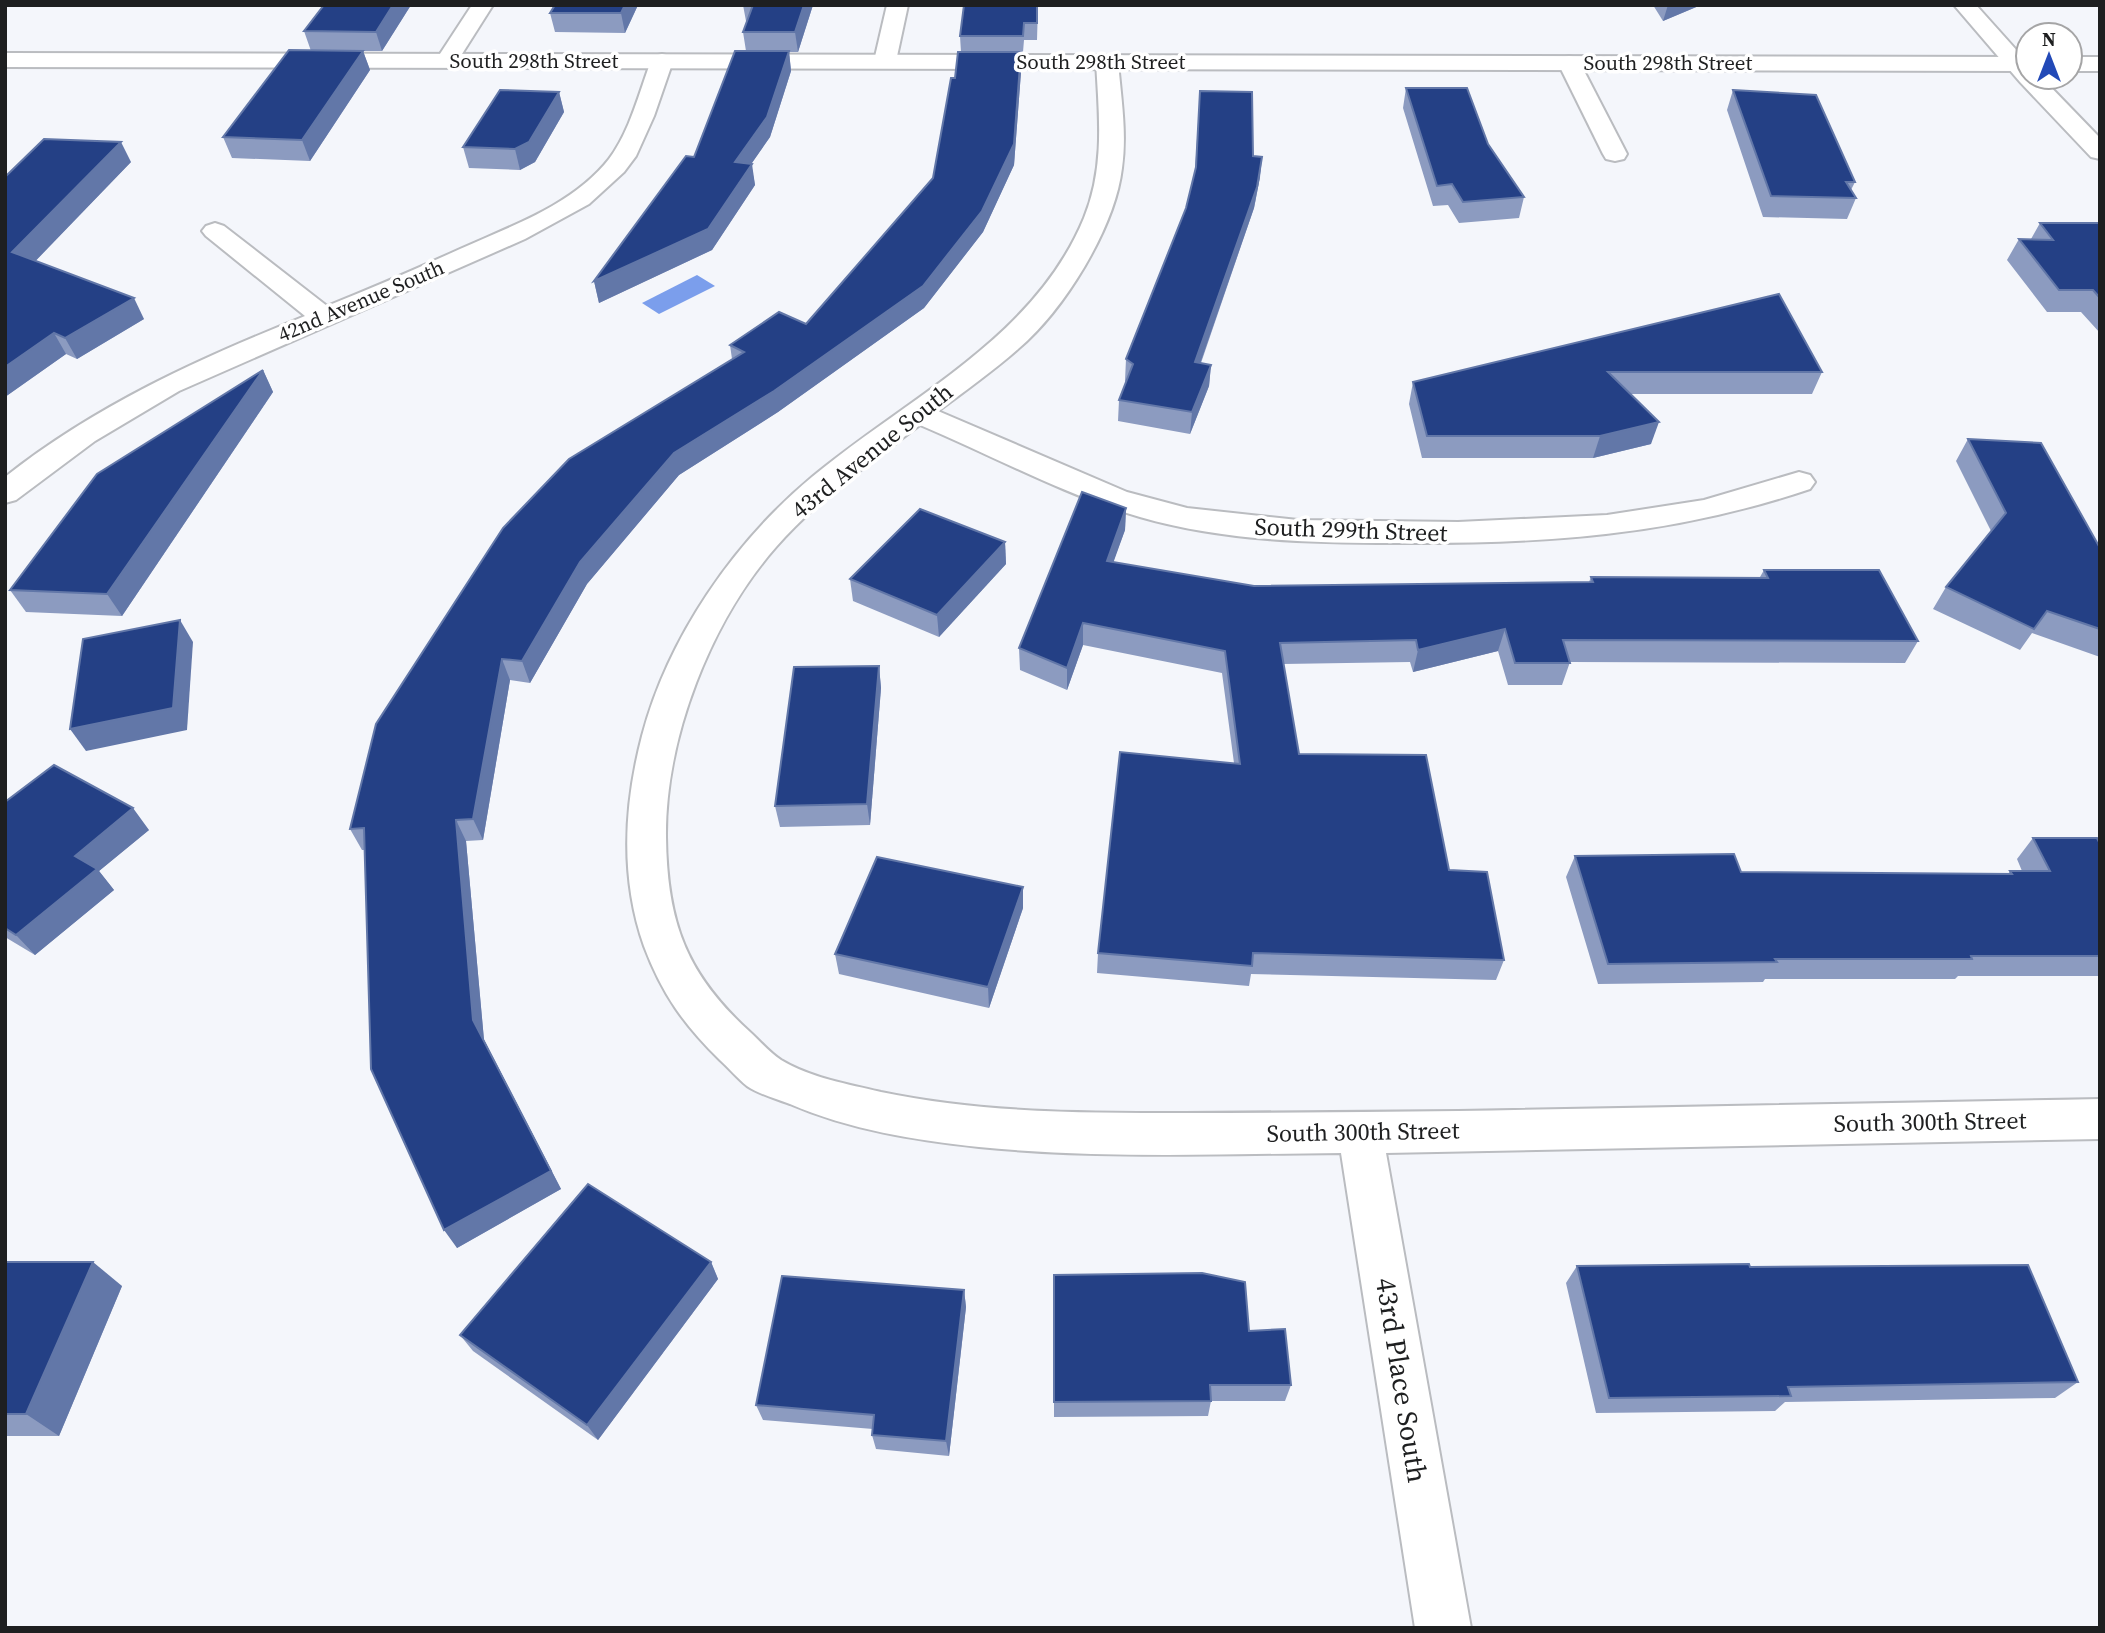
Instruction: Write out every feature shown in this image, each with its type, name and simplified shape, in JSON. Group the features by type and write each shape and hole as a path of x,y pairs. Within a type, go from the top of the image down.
{"street":[{"path":"447,61 483,5"},
{"path":"885,61 898,5"},
{"path":"1964,5 2014,58"},
{"name":"South 298th Street","path":"5,60 1569,63 2014,70"},
{"name":"42nd Avenue South","path":"5,493 95,426 156,392 548,217 591,189 615,167 628,146 662,61"},
{"name":"43rd Avenue South","path":"677,978 658,927 647,880 646,818 652,769 665,718 680,678 724,593 764,540 823,485 1010,342 1034,317 1085,244 1103,201 1110,166 1107,62"},
{"path":"1569,63 1615,154"},
{"path":"2044,91 2100,152"},
{"path":"215,231 326,318"},
{"name":"South 299th Street","path":"917,413 1116,499 1231,525 1287,531 1460,533 1594,526 1718,507 1760,497 1799,482"},
{"name":"South 300th Street","path":"677,978 708,1021 764,1073 828,1100 923,1121 1055,1134 1360,1133 2100,1119"},
{"name":"43rd Place South","path":"1360,1133 1443,1628"}],"water":[{"path":"697,275 715,286 659,314 642,303"}],"building":[{"path":"324,5 393,5 376,32 304,31"},
{"path":"555,5 625,5 621,13 550,13"},
{"path":"753,5 804,5 795,32 743,32"},
{"path":"964,5 1037,5 1037,23 1024,23 1023,36 960,36"},
{"path":"289,50 363,51 302,140 223,137"},
{"path":"735,51 789,51 767,117 735,162 752,164 708,229 594,281 686,156 694,157"},
{"path":"958,52 1021,52 1014,144 982,211 923,286 774,391 674,453 580,562 522,661 502,659 473,819 456,820 473,1020 551,1171 444,1230 371,1069 364,828 350,829 376,724 503,528 569,459 744,352 730,345 779,312 806,324 933,178 951,78 955,78"},
{"path":"1406,88 1467,88 1488,144 1524,197 1463,202 1452,184 1437,186"},
{"path":"500,90 559,92 529,142 515,149 463,147"},
{"path":"1733,90 1816,95 1855,182 1846,182 1856,198 1771,196"},
{"path":"1200,91 1252,92 1253,156 1262,157 1257,187 1195,362 1211,365 1192,412 1119,400 1133,364 1126,359 1186,208 1196,167"},
{"path":"44,139 121,142 12,252 134,298 65,338 54,333 5,367 5,177"},
{"path":"2040,223 2100,223 2100,298 2093,290 2059,290 2019,239 2053,240"},
{"path":"1779,294 1822,372 1608,372 1659,422 1600,436 1427,436 1413,382"},
{"path":"263,370 107,594 10,590 97,474"},
{"path":"1968,439 2041,443 2100,548 2100,629 2047,611 2034,629 1946,587 2006,513"},
{"path":"1082,492 1126,508 1107,561 1254,586 1593,582 1591,577 1768,578 1764,570 1879,570 1918,641 1563,640 1570,663 1515,663 1505,629 1418,650 1416,640 1280,643 1299,754 1426,755 1449,870 1487,872 1504,960 1253,953 1252,966 1098,953 1120,752 1240,764 1225,651 1083,623 1067,668 1019,648"},
{"path":"920,509 1005,542 937,615 850,579"},
{"path":"180,620 173,708 70,729 83,639"},
{"path":"879,666 867,804 775,806 794,667"},
{"path":"54,765 133,808 75,856 97,869 16,935 5,928 5,802"},
{"path":"2033,838 2097,838 2100,844 2100,956 1775,959 1777,962 1608,964 1575,856 1734,854 1741,872 2012,874 2010,871 2050,871"},
{"path":"877,857 1023,887 988,987 835,954"},
{"path":"588,1184 711,1262 587,1425 460,1335"},
{"path":"5,1262 93,1262 26,1414 5,1414"},
{"path":"1749,1264 1750,1267 2028,1265 2078,1382 1788,1387 1791,1396 1609,1398 1577,1266"},
{"path":"1202,1273 1245,1282 1249,1331 1285,1329 1291,1385 1210,1385 1211,1401 1054,1402 1054,1275"},
{"path":"782,1276 964,1290 946,1441 872,1435 874,1415 756,1405"}]}
